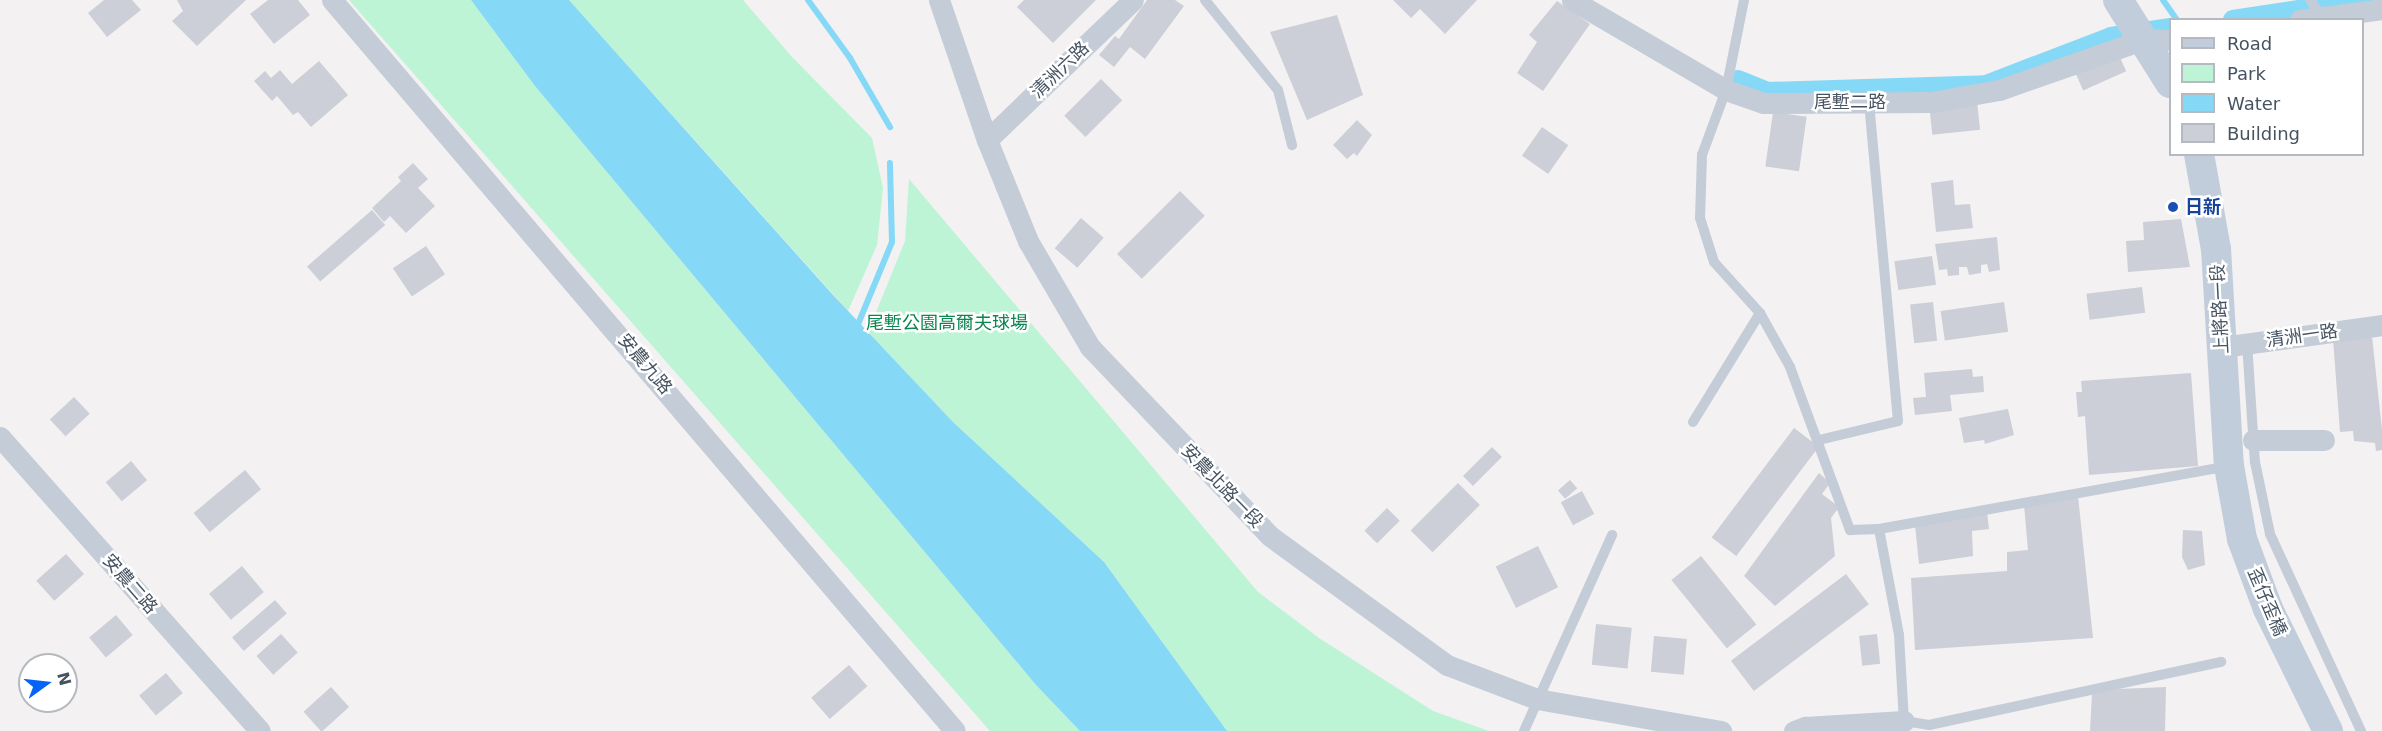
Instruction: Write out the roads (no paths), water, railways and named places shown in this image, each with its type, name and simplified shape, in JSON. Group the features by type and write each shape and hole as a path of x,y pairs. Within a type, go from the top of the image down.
{"main road":[{"path":"2118,0 2158,40 2169,78"},
{"name":"上將路一段","path":"2199,156 2235,345 2229,466"},
{"name":"歪仔歪橋","path":"2229,466 2241,539 2268,609 2328,731"}],"street":[{"name":"安農九路","path":"332,0 956,731"},
{"name":"安農北路一段","path":"939,0 987,140 1028,241 1090,347 1270,536 1447,665 1537,699 1721,731"},
{"name":"清洲六路","path":"987,140 1132,0"},
{"name":"尾塹二路","path":"1572,0 1726,90 1763,103 1931,102 1999,90 2077,59 2158,40"},
{"path":"2323,18 2382,9"},
{"name":"清洲一路","path":"2235,345 2382,325"},
{"name":"安農二路","path":"0,437 260,731"},
{"path":"2253,440 2324,440"},
{"path":"1794,731 1805,727 1904,721"}],"lane":[{"path":"1205,0 1278,90 1292,145"},
{"path":"1744,0 1726,90 1702,155 1700,218 1714,262 1760,313 1790,367 1820,440 1850,530 1880,529 2229,466"},
{"path":"2310,0 2323,18"},
{"path":"1820,440 1898,422 1869,101"},
{"path":"1693,422 1760,313"},
{"path":"2235,345 2270,534 2361,731"},
{"path":"1880,529 1899,636 1904,721 1929,725 2221,662"},
{"path":"1524,731 1612,535"}],"water":[{"path":"471,0 569,0 833,295 953,422 1104,562 1227,731 1080,731 1036,685 535,86"}],"waterway":[{"path":"808,0 850,58 890,127"},
{"path":"2163,0 2176,18"},
{"path":"2246,18 2363,0"},
{"path":"1738,80 1768,92 1986,85 2111,37 2169,28"},
{"path":"856,329 892,242 890,163"}],"place":[{"name":"日新","path":"2173,207"}],"park label":[{"name":"尾塹公園高爾夫球場","path":"947,323"}]}
